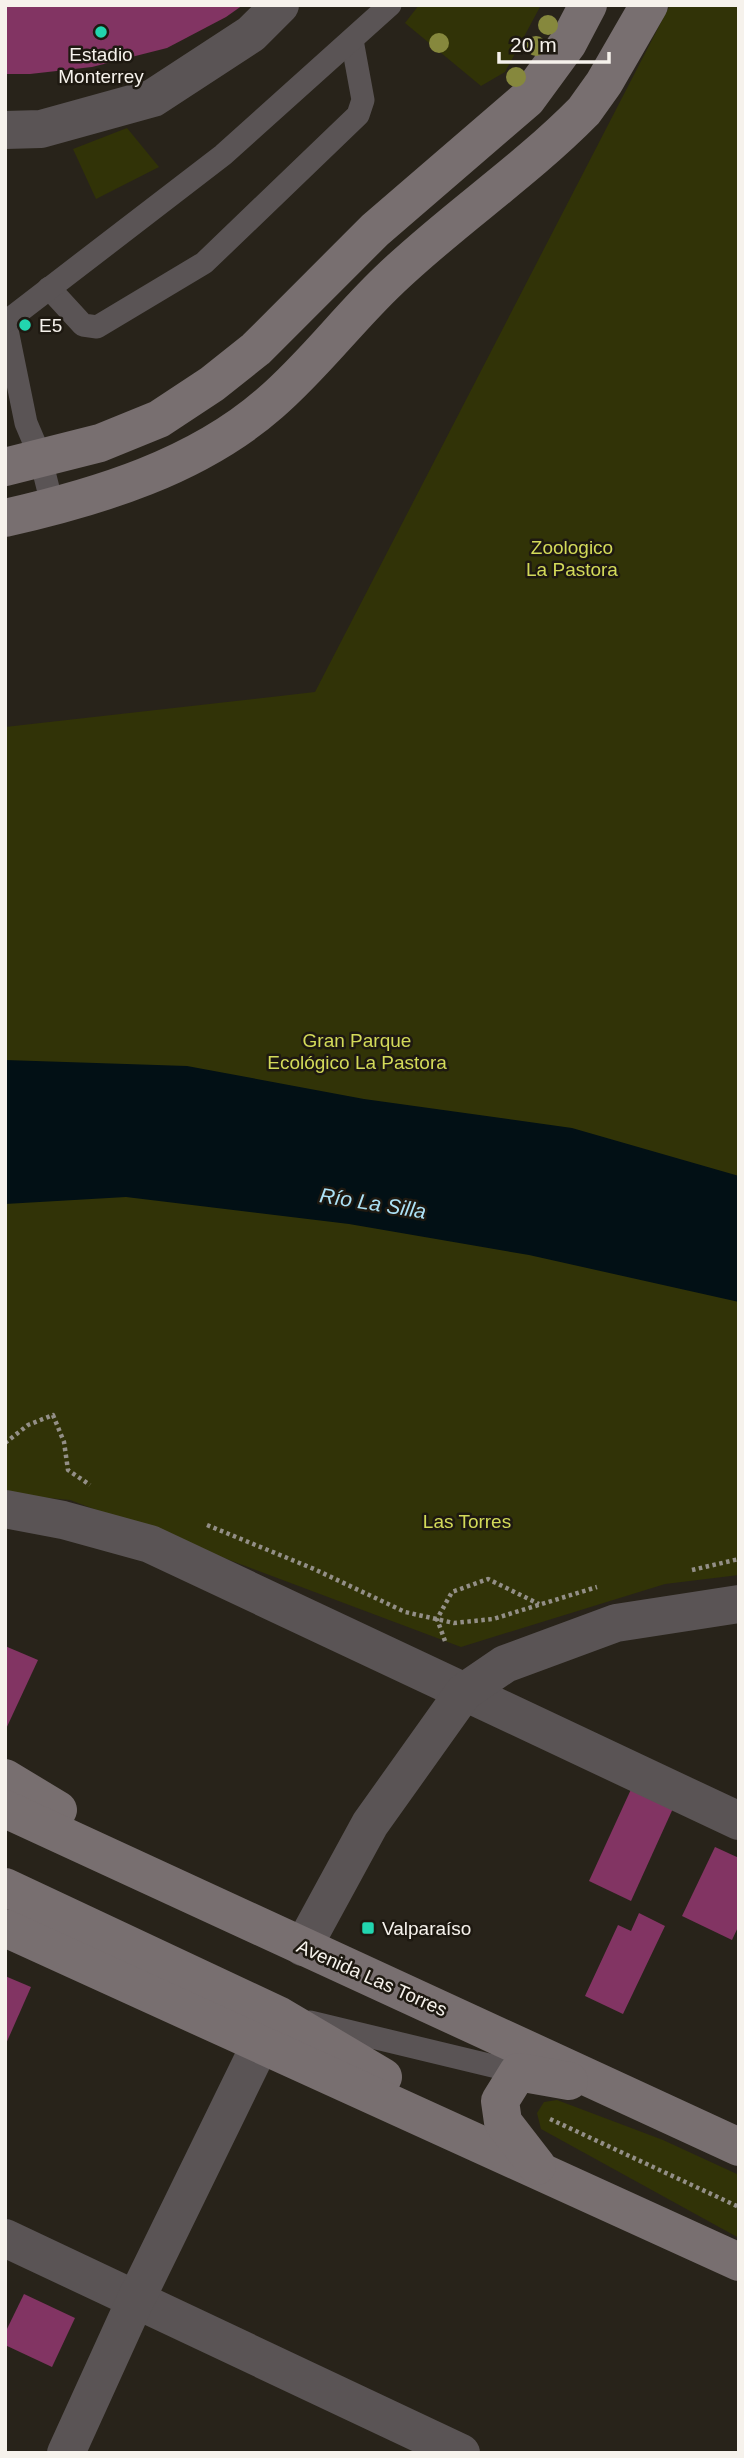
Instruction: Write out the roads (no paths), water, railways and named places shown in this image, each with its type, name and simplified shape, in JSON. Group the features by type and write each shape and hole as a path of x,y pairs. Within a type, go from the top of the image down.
{"main road":[{"path":"23,461 100,443 159,419 212,384 256,349 375,230 527,99 568,43 588,5"},
{"path":"5,518 53,508 156,474 219,441 270,404 388,281 584,111 604,83 649,5"},
{"path":"5,1779 65,1814 124,1864"},
{"name":"Avenida Las Torres","path":"5,1809 739,2147"},
{"path":"5,1887 264,2021 541,2171 739,2262"},
{"path":"5,1928 264,2021"},
{"path":"541,2171 503,2122 500,2110 506,2087 518,2072 618,2090"}],"street":[{"path":"5,130 41,129 153,98 251,34 280,5"},
{"path":"5,1509 63,1520 150,1544 739,1821"},
{"path":"303,1947 370,1824 464,1692 505,1664 616,1623 739,1604"},
{"path":"66,2453 264,2021"},
{"path":"5,2238 461,2453"}],"lane":[{"path":"53,508 23,461 26,423 6,320 213,163 390,5"},
{"path":"49,288 83,325 97,327 204,263 358,115 363,100 352,40"},
{"path":"264,2021 518,2072"}],"water":[{"name":"Río La Silla","path":"5,1060 187,1066 364,1099 572,1128 739,1176 739,1302 529,1255 349,1224 126,1197 5,1204"}],"place":[{"name":"Estadio Monterrey","path":"101,32"},
{"name":"E5","path":"25,325"},
{"name":"Valparaíso","path":"368,1928"}],"park label":[{"name":"Zoologico La Pastora","path":"572,558"},
{"name":"Gran Parque Ecológico La Pastora","path":"357,1051"},
{"name":"Las Torres","path":"467,1521"}]}
